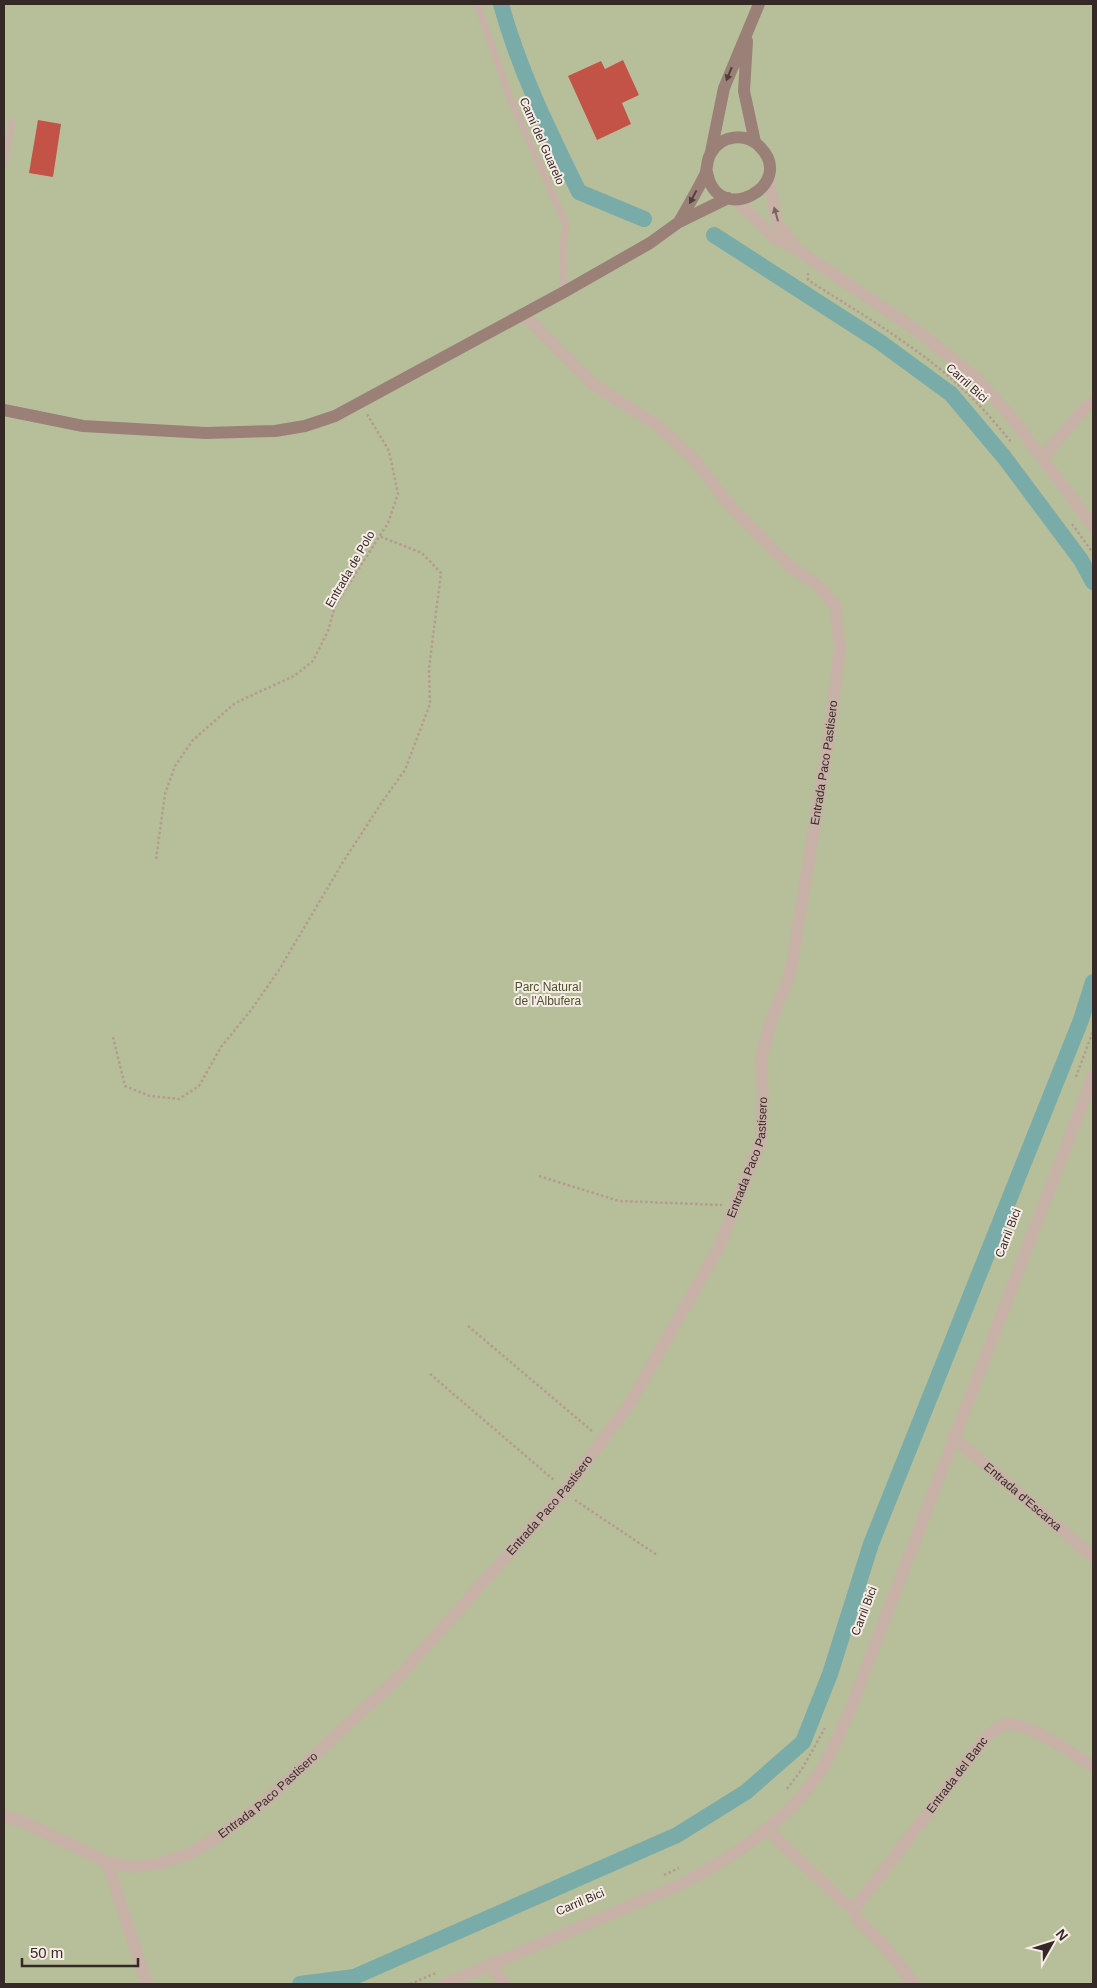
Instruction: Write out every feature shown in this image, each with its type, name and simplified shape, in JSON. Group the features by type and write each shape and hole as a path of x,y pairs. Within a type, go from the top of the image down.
{"main road":[{"path":"679,222 707,172 708,159 724,88 759,4"},
{"path":"748,29 744,91 754,142"},
{"path":"4,410 83,426 206,433 275,432 305,426 335,416 564,292 650,243 679,222 731,199 745,199 756,194 763,187 768,175 768,163 765,154 754,142 743,138 731,138 720,142 711,152"},
{"path":"707,172 713,188 731,199"}],"street":[{"path":"768,175 776,219 796,249"},
{"path":"731,199 774,237 796,249 919,332 974,376 1010,414 1093,526"},
{"name":"Entrada Paco Pastisero","path":"4,1816 23,1822 107,1862 131,1867 158,1864 189,1854 219,1836 261,1805 398,1678 564,1491 603,1440 629,1405 714,1257 761,1140 763,1100 761,1060 770,1022 790,975 828,744 840,648 835,606 819,586 789,566 732,508 693,458 656,424 595,386 523,314"},
{"path":"1043,457 1085,408 1093,402"},
{"path":"445,1984 682,1884 719,1864 767,1829 794,1804 818,1774 849,1713 953,1437 1093,1076"},
{"name":"Entrada d'Escarxa","path":"953,1437 1093,1557"},
{"name":"Entrada del Banc","path":"852,1907 860,1903 986,1737 998,1727 1008,1723 1026,1727 1093,1766"},
{"path":"767,1829 842,1901 852,1907 857,1919 882,1942 914,1984"},
{"path":"107,1862 147,1984"},
{"path":"491,1964 504,1984"}],"lane":[{"name":"Camí del Guarelo","path":"477,4 511,101 566,224 563,248 564,292"},
{"path":"4,164 12,122"}],"path":[{"name":"Carril Bici","path":"809,258 808,280 911,347 963,389 996,423 1014,446"},
{"name":"Entrada de Polo","path":"156,859 165,794 175,766 193,740 235,703 294,676 313,661 328,631 335,606 388,523 398,494 389,451 360,402"},
{"path":"1071,522 1093,553"},
{"path":"113,1037 125,1086 150,1096 179,1099 199,1086 221,1047 251,1010 279,970 348,854 405,770 430,704 430,668 442,573 422,553 379,536"},
{"path":"1073,1084 1093,1031"},
{"path":"539,1176 619,1201 736,1205"},
{"path":"468,1326 603,1440"},
{"path":"430,1374 564,1491 657,1555"},
{"path":"786,1791 802,1769 828,1723"},
{"path":"657,1878 683,1866"},
{"path":"410,1984 437,1972"}],"green space":[{"name":"Parc Natural de l'Albufera","path":"4,4 1093,4 1093,1984 4,1984"}],"building":[{"path":"623,60 639,95 622,103 631,124 597,140 568,76 601,61 605,69"},
{"path":"38,120 61,124 53,177 29,173"}],"waterway":[{"path":"501,4 508,29 526,76 579,192 644,219"},
{"path":"714,235 880,342 951,394 1004,457 1081,560 1093,582"},
{"path":"300,1984 354,1977 677,1835 746,1792 803,1742 830,1674 871,1544 1081,1020 1093,982"}]}
